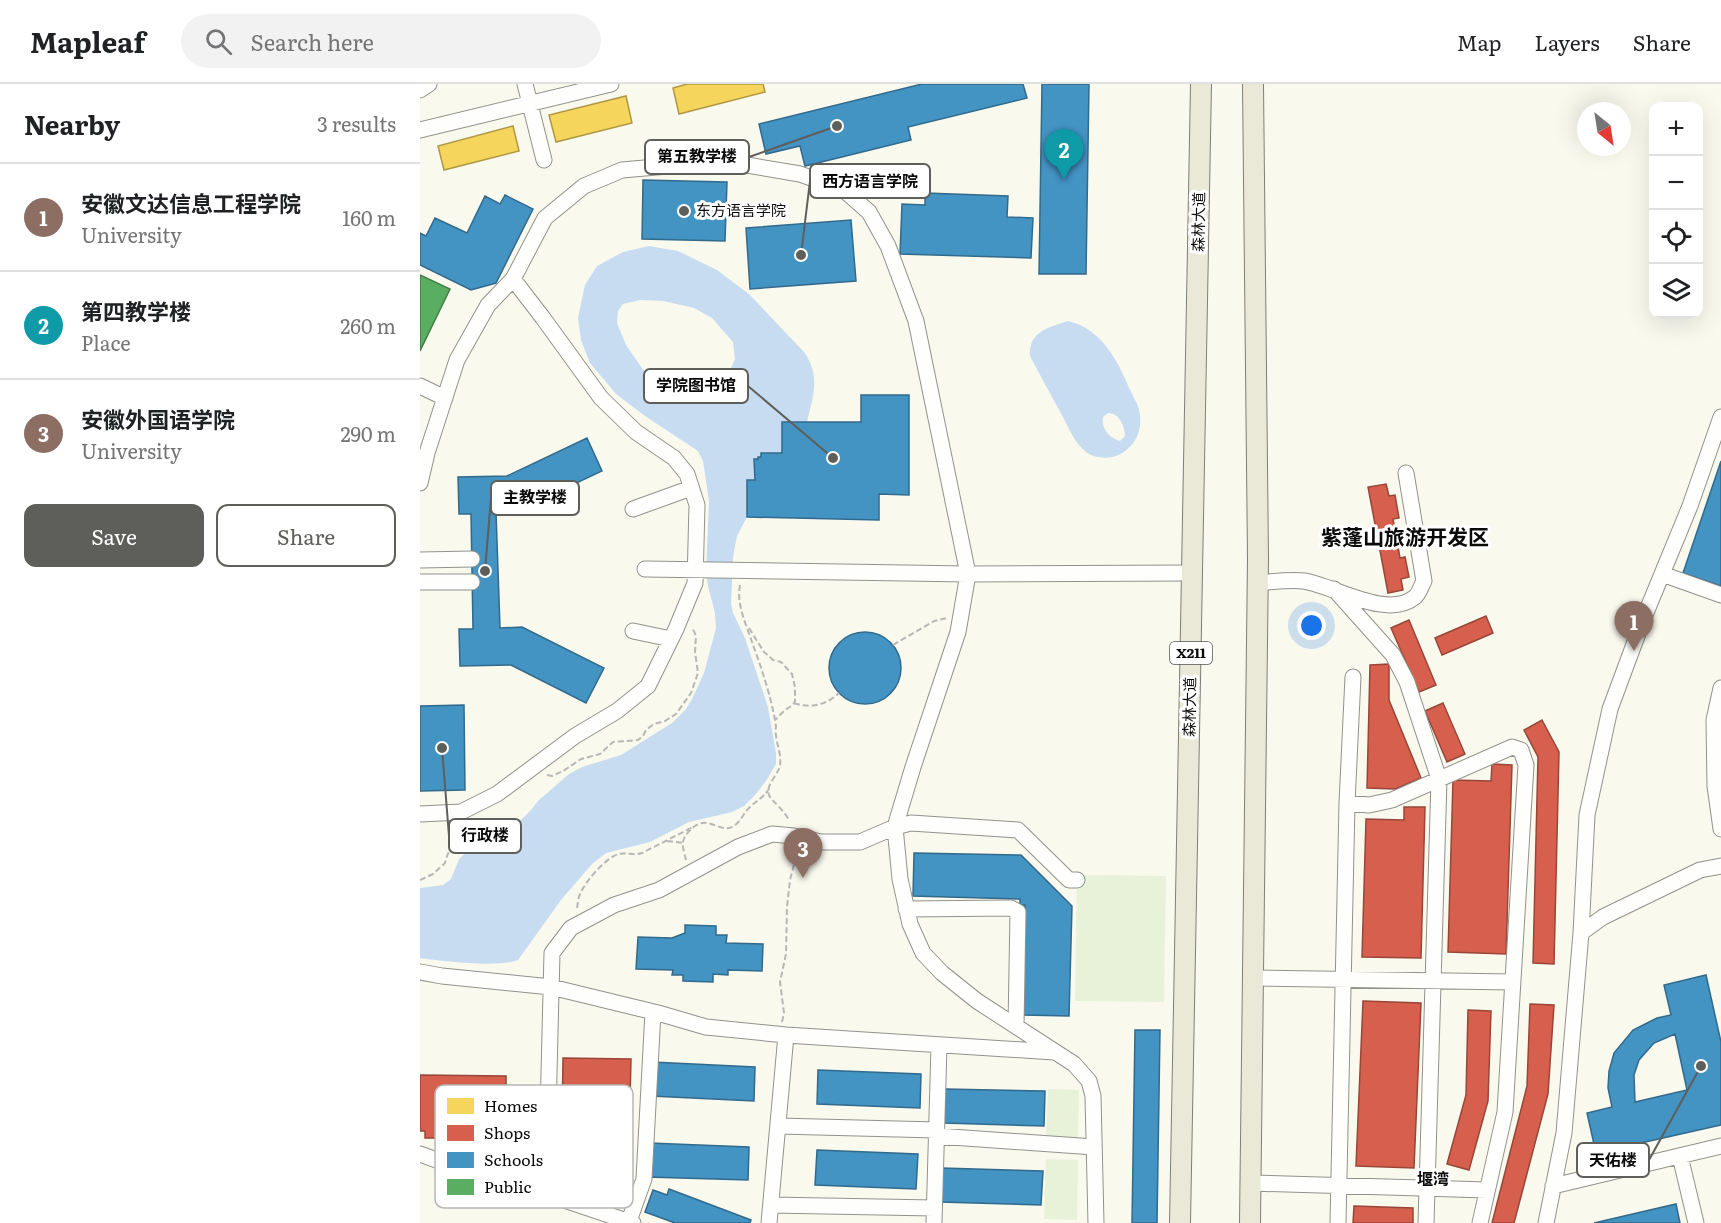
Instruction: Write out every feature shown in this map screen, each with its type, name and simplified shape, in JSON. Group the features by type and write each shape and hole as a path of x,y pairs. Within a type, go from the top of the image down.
{"main road":[{"name":"森林大道","path":"1180,1223 1201,84"},
{"path":"1250,1223 1257,583 1253,84"}],"street":[{"path":"420,90 429,84"},
{"path":"525,84 544,160"},
{"path":"420,130 611,84"},
{"path":"420,483 427,453 457,360 488,305 513,279 545,218 584,186 622,170 679,165 747,165 800,174 844,190 869,212 888,246 916,321 968,574 958,632 895,827 900,879 906,909 923,953 942,973 977,1001 1074,1064 1089,1081 1093,1096 1096,1223"},
{"path":"420,814 461,812 497,794 575,736 617,711 648,686 681,617 695,583 698,569 697,505 687,474 674,458 636,432 601,398 513,279"},
{"path":"420,386 445,398"},
{"path":"1546,1223 1563,1133 1581,933 1587,815 1610,709 1690,506 1721,417"},
{"path":"1257,583 1303,580 1374,604 1402,604 1417,596 1424,581 1406,473"},
{"path":"633,509 691,488"},
{"path":"420,560 472,559"},
{"path":"645,569 968,574 1192,573"},
{"path":"1662,574 1721,595"},
{"path":"420,582 472,582"},
{"path":"1334,589 1393,655 1407,682 1439,779 1426,1223"},
{"path":"633,631 671,639"},
{"path":"1338,1223 1347,803 1353,677"},
{"path":"1721,688 1714,720 1714,786 1721,829"},
{"path":"1347,803 1369,805 1392,800 1512,747 1521,750 1524,757 1526,765 1505,1112 1480,1223"},
{"path":"549,1085 552,953 571,928 614,905 658,890 738,847 772,834 821,842 860,842 895,827 911,823 1018,830 1069,880 1077,880"},
{"path":"1581,933 1603,918 1700,870 1721,866"},
{"path":"906,909 1011,908 1018,912 1016,1026"},
{"path":"420,972 551,987 706,1027 1057,1053"},
{"path":"1253,978 1513,982"},
{"path":"588,1208 631,1222 644,1179 653,1012"},
{"path":"769,1223 778,1126 782,1034"},
{"path":"771,1205 934,1216 939,1045"},
{"path":"778,1126 937,1133 1094,1147"},
{"path":"1554,1186 1721,1146"},
{"path":"420,1154 435,1160"},
{"path":"1680,1156 1696,1223"},
{"path":"1251,1183 1487,1190"}],"path":[{"path":"571,928 579,896 601,866 615,855 622,853 635,855 700,823 705,822 723,828 732,827 750,807 763,798 769,789 780,765 780,753 775,736 775,720 738,595 743,571"},
{"path":"893,645 934,621 961,614"},
{"path":"529,771 537,775 552,776 581,759 600,754 613,742 638,740 654,724 665,721 676,714 691,693 698,673 695,652 696,636 692,627 681,617"},
{"path":"745,623 764,652 773,660 781,662 792,674 795,687 794,703 775,720"},
{"path":"794,703 803,706 819,706 839,693"},
{"path":"769,789 769,795 787,815 797,837 788,898 786,954 780,982 784,1013 782,1034"},
{"path":"420,880 433,874 445,863 450,847 461,837 465,810"},
{"path":"693,827 682,843 684,858 693,871"},
{"path":"665,841 682,843"}],"green space":[{"path":"1077,875 1166,876 1164,1002 1075,1001"},
{"path":"1048,1089 1079,1090 1078,1138 1046,1137"},
{"path":"1046,1159 1078,1160 1077,1220 1044,1219"}],"water":[{"path":"649,246 678,251 717,270 750,295 804,352 812,369 814,386 807,422 782,422 782,453 761,453 761,457 754,460 755,480 747,481 747,517 737,536 733,557 731,604 768,707 776,764 766,781 744,806 732,812 689,822 650,842 606,853 592,864 561,900 518,960 484,964 420,958 420,888 443,885 451,879 459,859 521,820 539,800 569,774 582,767 621,755 672,723 686,709 704,673 716,628 706,572 709,501 703,461 698,451 616,394 590,363 581,340 578,318 585,285 597,266 623,252","holes":["640,300 664,301 694,308 712,318 733,342 735,359 728,375 715,388 701,391 668,392 654,383 626,345 617,323 618,311 623,304"]},
{"path":"1068,321 1090,331 1107,348 1120,368 1139,410 1138,435 1132,445 1116,456 1104,458 1092,456 1079,444 1030,356 1032,341 1036,336 1047,328","holes":["1112,413 1118,417 1124,428 1125,436 1120,441 1109,435 1103,425 1103,417"]}],"building: Homes":[{"path":"687,84 763,84 765,92 679,114 673,88"},
{"path":"626,96 632,123 556,142 549,115"},
{"path":"513,126 519,151 444,170 438,146"}],"building: Shops":[{"path":"1386,484 1389,496 1395,495 1399,518 1393,519 1400,558 1405,557 1409,577 1401,579 1403,590 1388,593 1368,487"},
{"path":"1486,616 1493,633 1442,655 1435,638"},
{"path":"1409,620 1436,685 1419,692 1391,628"},
{"path":"1389,664 1389,700 1421,778 1395,789 1367,788 1370,665"},
{"path":"1443,703 1465,754 1447,762 1425,711"},
{"path":"1542,720 1559,752 1554,964 1533,963 1538,757 1524,730"},
{"path":"1492,764 1512,765 1506,954 1448,952 1453,780 1491,781"},
{"path":"1404,807 1425,807 1421,958 1362,957 1366,819 1404,820"},
{"path":"1363,1001 1421,1003 1414,1168 1356,1166"},
{"path":"1530,1004 1554,1005 1548,1094 1514,1223 1492,1223 1527,1086"},
{"path":"1468,1010 1491,1011 1488,1101 1469,1170 1447,1164 1466,1095"},
{"path":"563,1058 631,1059 630,1085 563,1085"},
{"path":"420,1075 506,1076 506,1085 435,1085 435,1138 425,1138 425,1131 420,1131"},
{"path":"1354,1206 1413,1208 1413,1223 1353,1223"}],"building: Schools":[{"path":"922,84 1023,84 1027,98 908,127 911,140 805,166 800,146 766,154 759,124"},
{"path":"1042,84 1089,84 1086,274 1039,274"},
{"name":"东方语言学院","path":"643,180 727,182 725,241 642,239"},
{"path":"925,193 1008,196 1007,217 1033,218 1031,258 900,254 902,204 925,205"},
{"path":"505,195 533,209 496,283 471,290 420,265 420,233 426,236 435,218 467,233 485,196 500,204"},
{"path":"851,220 856,281 750,289 746,228"},
{"path":"861,395 909,395 909,495 879,494 879,520 747,517 747,480 755,480 754,459 761,457 761,453 782,453 782,422 861,422"},
{"path":"587,438 602,471 517,511 496,512 500,628 522,627 604,668 586,703 511,665 460,666 459,629 473,629 471,514 459,514 458,477 507,476"},
{"path":"1721,461 1721,586 1683,573"},
{"path":"872,632 891,642 899,654 901,668 899,682 891,694 879,702 858,704 839,694 831,682 829,661 839,642 851,634"},
{"path":"464,705 465,790 420,791 420,706"},
{"path":"914,853 1021,855 1072,906 1069,1016 1023,1015 1025,905 1020,905 1020,899 913,896"},
{"path":"685,925 716,926 716,935 727,935 726,943 763,944 762,971 728,970 728,975 713,974 713,982 683,981 683,975 672,975 673,970 636,969 638,937 672,938 685,933"},
{"path":"1706,975 1721,1042 1721,1125 1596,1153 1587,1113 1612,1107 1608,1088 1609,1071 1614,1053 1633,1030 1657,1018 1671,1015 1664,985","holes":["1675,1034 1687,1090 1635,1102 1634,1075 1639,1060 1654,1043"]},
{"path":"1135,1030 1160,1030 1157,1223 1132,1223"},
{"path":"652,1062 755,1067 754,1101 651,1096"},
{"path":"818,1070 921,1074 920,1108 817,1104"},
{"path":"945,1089 1045,1091 1044,1126 944,1123"},
{"path":"649,1143 749,1147 748,1180 647,1177"},
{"path":"817,1150 918,1154 916,1189 815,1185"},
{"path":"941,1168 1043,1171 1041,1205 940,1202"},
{"path":"669,1189 751,1220 750,1223 675,1223 645,1212 653,1190 667,1195"},
{"path":"1676,1204 1680,1223 1594,1223"}],"building: Public":[{"path":"420,275 450,289 420,351"}],"place":[{"name":"第五教学楼","path":"837,126"},
{"name":"第四教学楼","path":"1064,179"},
{"name":"东方语言学院","path":"684,211"},
{"name":"西方语言学院","path":"801,255"},
{"name":"学院图书馆","path":"833,458"},
{"name":"主教学楼","path":"485,571"},
{"name":"安徽文达信息工程学院","path":"1634,651"},
{"name":"行政楼","path":"442,748"},
{"name":"安徽外国语学院","path":"803,878"},
{"name":"天佑楼","path":"1701,1066"}],"district":[{"name":"紫蓬山旅游开发区","path":"1405,538"},
{"name":"堰湾","path":"1433,1179"}]}
